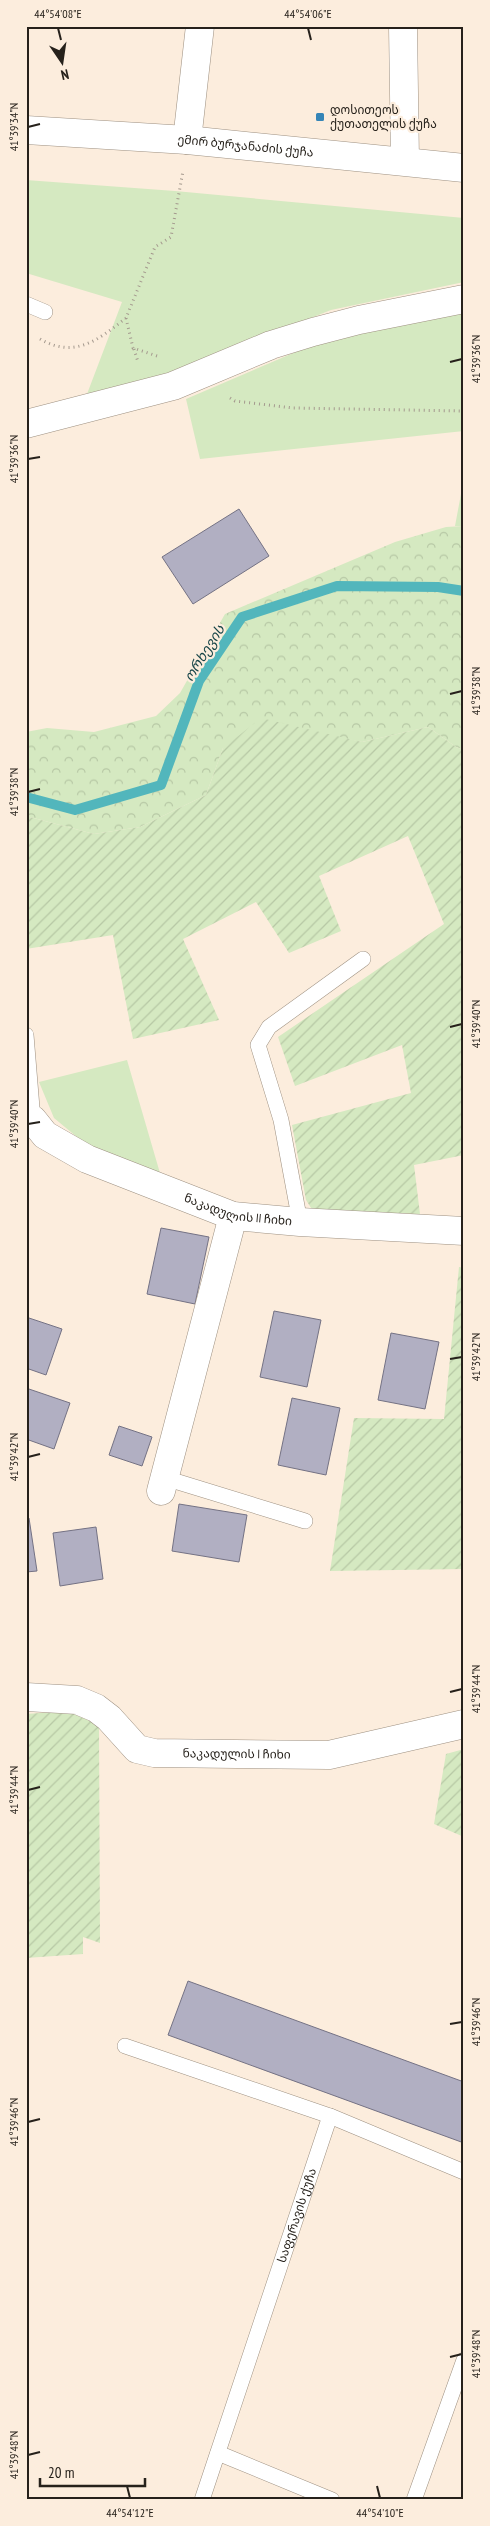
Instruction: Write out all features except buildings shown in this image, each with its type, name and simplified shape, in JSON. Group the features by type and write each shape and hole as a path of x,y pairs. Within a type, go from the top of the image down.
{"street":[{"path":"187,140 200,26"},
{"path":"403,26 405,161"},
{"name":"ემირ ბურჯანაძის ქუჩა","path":"26,130 187,140 464,168"},
{"path":"26,424 173,386 271,345 313,332 360,320 464,299"},
{"name":"ნაკადულის II ჩიხი","path":"32,1120 45,1135 87,1159 233,1216 300,1222 464,1231"},
{"path":"163,1484 233,1216"},
{"name":"ნაკადულის I ჩიხი","path":"26,1697 77,1700 96,1708 109,1718 137,1749 154,1754 329,1755 464,1724"}],"lane":[{"path":"26,304 45,312"},
{"path":"300,1222 281,1120 258,1045 269,1027 363,959"},
{"path":"26,1035 32,1120"},
{"path":"163,1484 304,1521"},
{"path":"125,2046 330,2116 464,2172"},
{"name":"საფერავის ქუჩა","path":"202,2500 330,2116"},
{"path":"414,2500 464,2360"},
{"path":"218,2453 332,2500"}],"path":[{"path":"36,336 52,345 72,348 98,340 126,318 155,247 170,236 187,140"},
{"path":"126,318 134,348 157,356 235,401 293,408 464,411"}],"green space":[{"path":"26,180 175,191 464,218 464,282 331,310 175,372 87,394 122,302 26,273"},
{"path":"464,308 464,431 200,459 186,399 319,342"},
{"path":"464,478 464,526 455,526"},
{"path":"464,526 464,750 456,747 428,727 362,742 320,734 223,748 206,795 140,827 94,834 26,816 26,732 47,728 94,732 156,716 180,693 225,614 395,542 446,527"},
{"path":"261,718 362,742 428,727 456,747 464,750 464,1155 414,1165 420,1214 313,1211 306,1200 292,1125 411,1093 402,1045 295,1086 278,1037 444,924 408,836 319,876 341,931 289,953 256,902 183,939 219,1020 133,1039 113,935 26,949 26,816 94,834 140,827 206,795 223,748"},
{"path":"127,1060 162,1180 89,1147 54,1118 39,1082"},
{"path":"459,1267 464,1268 464,1569 330,1571 354,1418 444,1419"},
{"path":"67,1711 99,1725 100,1943 83,1937 83,1954 26,1958 26,1714"},
{"path":"464,1749 464,1837 434,1824 446,1754"}],"waterway":[{"name":"ორხევის","path":"26,797 75,810 161,785 199,681 242,617 337,586 438,587 464,591"}],"place":[{"name":"დოსითეოს ქუთათელის ქუჩა","path":"320,117"}]}
